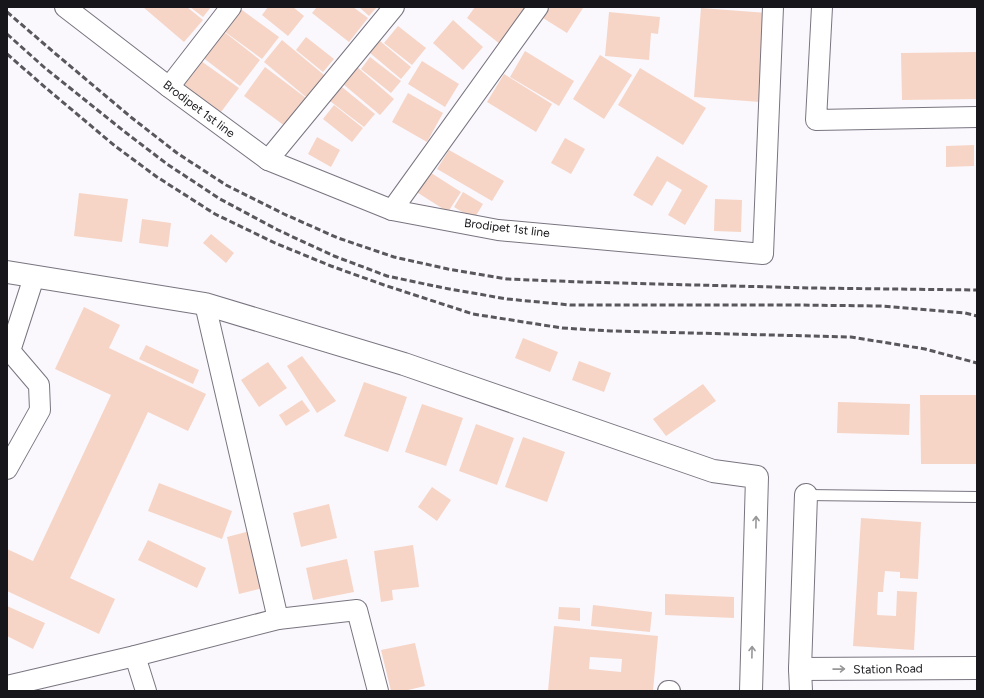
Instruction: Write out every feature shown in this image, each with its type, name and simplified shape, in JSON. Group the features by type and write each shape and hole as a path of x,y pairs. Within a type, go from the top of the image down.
{"street":[{"name":"Brodipet 1st line","path":"65,7 169,87 268,160 392,210 498,230 763,254 773,7"},
{"path":"169,87 231,7"},
{"path":"268,160 394,7"},
{"path":"392,210 538,7"},
{"path":"822,7 816,120 977,117"},
{"path":"7,272 205,304 404,364 713,471 757,477 751,691"},
{"path":"7,469 40,410 39,385 8,351 34,277"},
{"path":"205,304 278,619"},
{"path":"801,691 800,669 806,495"},
{"path":"7,686 135,656 278,619 357,610 378,691"},
{"path":"135,656 146,691"},
{"name":"Station Road","path":"800,669 977,668"}],"lane":[{"path":"806,495 977,497"}],"building":[{"path":"143,7 187,7 203,20 184,42"},
{"path":"190,7 211,7 203,17"},
{"path":"238,7 279,37 262,59 221,29"},
{"path":"268,7 293,7 304,16 288,36 262,15"},
{"path":"317,7 353,7 368,18 349,42 312,13"},
{"path":"359,7 377,7 369,16"},
{"path":"475,7 523,7 526,9 500,44 467,18"},
{"path":"550,7 583,8 567,33 543,18"},
{"path":"701,8 767,13 760,102 694,97"},
{"path":"609,12 660,17 658,34 651,33 649,60 605,56"},
{"path":"453,20 483,47 463,70 433,43"},
{"path":"398,26 426,48 412,65 384,43"},
{"path":"223,31 260,60 240,86 202,57"},
{"path":"306,37 334,59 323,72 296,50"},
{"path":"282,40 324,75 306,97 264,62"},
{"path":"380,41 411,67 401,79 370,53"},
{"path":"525,51 574,81 559,106 510,77"},
{"path":"977,52 977,99 902,100 901,53"},
{"path":"600,55 632,75 604,119 573,99"},
{"path":"370,57 401,81 391,93 361,69"},
{"path":"201,61 239,88 221,112 183,85"},
{"path":"422,61 459,84 445,107 408,84"},
{"path":"265,67 310,101 289,129 244,96"},
{"path":"357,67 394,99 380,115 343,84"},
{"path":"640,68 706,108 683,145 618,105"},
{"path":"504,74 552,104 536,132 487,102"},
{"path":"337,83 375,114 364,127 326,98"},
{"path":"408,93 443,113 427,142 392,122"},
{"path":"334,105 363,128 352,142 323,119"},
{"path":"317,137 340,150 331,167 308,154"},
{"path":"565,138 585,149 571,174 551,163"},
{"path":"974,145 974,166 946,167 946,146"},
{"path":"449,150 504,181 492,201 437,169"},
{"path":"657,156 708,186 685,225 668,215 682,190 667,181 652,206 633,195"},
{"path":"428,171 461,192 448,212 415,191"},
{"path":"463,192 483,204 474,219 454,207"},
{"path":"79,193 128,199 122,242 74,236"},
{"path":"715,199 742,200 741,232 714,231"},
{"path":"142,219 171,223 168,247 139,243"},
{"path":"211,234 234,253 226,263 203,243"},
{"path":"84,307 120,325 109,348 206,394 188,431 148,412 70,578 115,599 99,634 7,591 7,549 33,561 111,395 55,369"},
{"path":"523,338 558,352 550,372 515,358"},
{"path":"146,345 199,370 193,384 139,359"},
{"path":"302,356 336,401 317,413 287,366"},
{"path":"579,361 611,373 604,392 572,380"},
{"path":"268,362 287,388 259,407 241,380"},
{"path":"364,382 407,397 388,452 344,436"},
{"path":"703,384 716,401 666,436 653,419"},
{"path":"920,395 976,395 977,464 921,464"},
{"path":"302,400 310,411 286,426 279,415"},
{"path":"838,402 910,404 909,435 837,433"},
{"path":"422,404 463,418 446,466 405,452"},
{"path":"476,424 514,438 497,485 459,471"},
{"path":"523,437 565,452 547,502 505,487"},
{"path":"159,483 232,511 222,539 148,511"},
{"path":"432,487 451,500 437,521 418,507"},
{"path":"329,504 337,538 301,547 293,513"},
{"path":"861,518 921,522 918,579 900,578 900,572 885,571 883,592 878,592 877,615 896,616 897,591 917,592 914,650 853,646"},
{"path":"250,531 263,588 239,594 227,537"},
{"path":"148,540 206,568 197,588 138,560"},
{"path":"413,545 419,587 392,590 393,600 381,602 374,551"},
{"path":"347,559 354,592 313,600 306,568"},
{"path":"665,594 734,597 734,618 665,615"},
{"path":"593,605 652,612 650,632 591,626"},
{"path":"7,606 45,623 33,649 7,636"},
{"path":"559,607 580,608 580,621 558,619"},
{"path":"554,626 658,636 653,691 548,691","holes":["590,657 622,659 621,672 589,669"]},
{"path":"415,643 425,686 404,691 391,691 381,650"}],"railway":[{"path":"7,12 132,118 177,153 226,185 284,214 338,238 394,257 448,269 507,279 810,288 977,290"},
{"path":"7,34 45,68 125,132 167,164 220,199 278,230 334,256 387,276 507,299 570,305 882,306 965,313 977,316"},
{"path":"7,54 115,146 157,177 215,214 275,243 331,266 473,314 562,328 611,331 851,337 925,349 977,363"}]}
